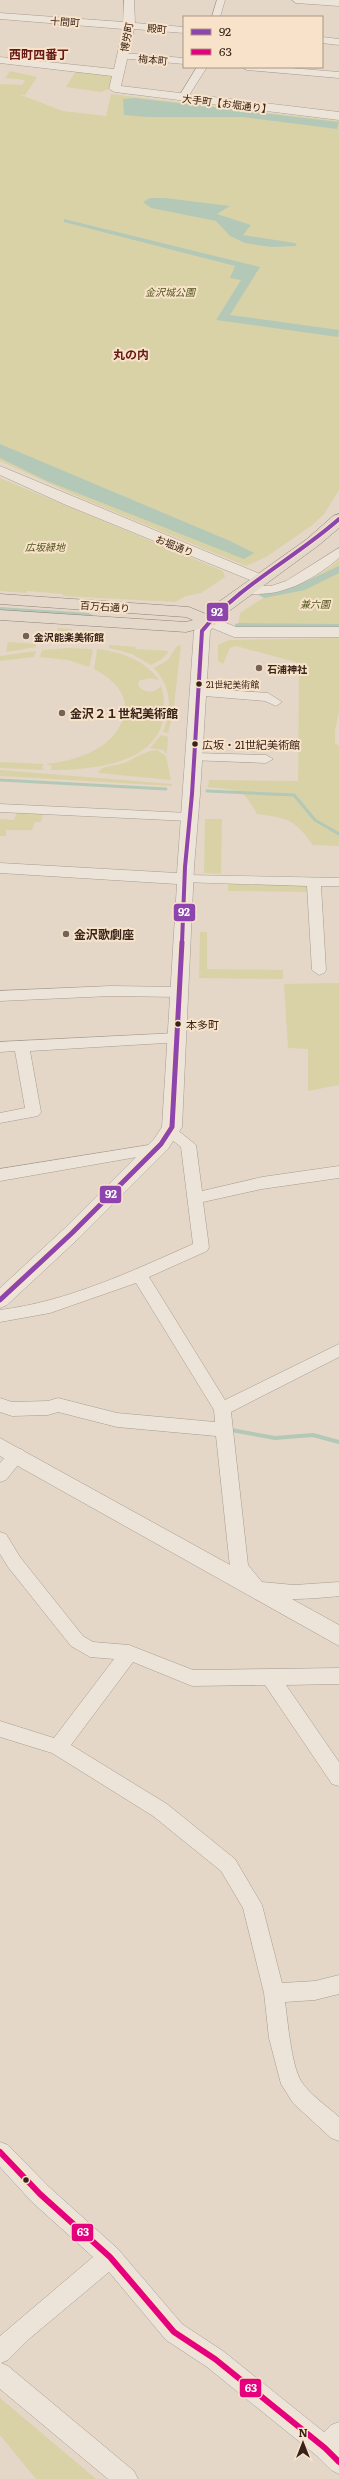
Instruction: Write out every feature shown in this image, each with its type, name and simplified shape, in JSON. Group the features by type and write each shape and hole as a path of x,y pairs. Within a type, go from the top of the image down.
{"main road":[{"path":"209,621 219,610 313,542 339,519"},
{"name":"百万石通り","path":"0,599 189,612 209,621"},
{"name":"百万石通り","path":"0,615 186,627 209,621"}],"street":[{"name":"博労町","path":"115,91 117,73 129,26 129,0"},
{"path":"216,16 221,0"},
{"path":"296,0 339,3"},
{"name":"十間町","path":"0,16 129,26"},
{"name":"殿町","path":"129,26 183,30"},
{"path":"323,40 339,42"},
{"name":"梅本町","path":"122,56 183,61"},
{"path":"0,60 117,73"},
{"path":"183,98 201,68"},
{"path":"258,68 339,75"},
{"name":"大手町【お堀通り】","path":"115,91 339,116"},
{"name":"お堀通り","path":"0,470 71,502 260,579"},
{"path":"246,590 267,590 282,587 320,566 339,552"},
{"path":"0,1300 72,1233 155,1149 170,1132 174,1121 186,879 185,867 202,631 209,621"},
{"name":"百万石通り","path":"209,621 234,632 339,632"},
{"path":"198,692 268,697 276,702"},
{"path":"194,757 266,759"},
{"path":"0,808 189,817"},
{"path":"0,868 186,879 339,882"},
{"path":"314,882 319,970"},
{"path":"0,996 112,991 180,992"},
{"path":"0,1047 177,1038"},
{"path":"0,1118 33,1112 22,1046"},
{"path":"0,1316 26,1314 139,1274 201,1247 188,1145 170,1132"},
{"path":"0,1175 155,1149"},
{"path":"195,1198 262,1183 339,1172"},
{"path":"139,1274 222,1409 239,1567 257,1589 294,1592 339,1589"},
{"path":"222,1409 339,1350"},
{"path":"0,1405 12,1409 26,1409 48,1408 58,1405 117,1420 224,1430"},
{"path":"0,1475 8,1450 339,1636"},
{"path":"0,1539 14,1562 78,1641 90,1649 129,1653 192,1678 339,1676"},
{"path":"58,1747 129,1653"},
{"path":"270,1677 339,1778"},
{"path":"0,1729 58,1747 160,1810 228,1865 252,1905 274,1993 279,2038 291,2084 300,2096 339,2131"},
{"path":"274,1993 293,1993 332,1987 339,1984"},
{"path":"0,2154 40,2194 110,2257 174,2332 215,2359 334,2448"},
{"path":"0,2352 21,2331 110,2257"},
{"path":"0,2374 126,2479"}],"green space":[{"name":"金沢城公園","path":"10,71 37,77 25,95 21,95 63,111 106,116 111,94 339,121 339,490 324,514 311,526 266,557 246,566 81,498 0,461 0,84 22,85 25,80 5,78"},
{"path":"76,71 107,74 113,78 113,87 101,92 66,87"},
{"name":"広坂緑地","path":"0,478 223,571 225,577 201,593 186,596 175,602 63,596 63,594 27,591 26,593 0,591"},
{"name":"兼六園","path":"339,560 339,626 238,626 240,613 265,597 264,595 284,591 304,583"},
{"path":"58,628 72,629 70,636 66,641 53,644"},
{"path":"83,630 98,631 94,644 82,641"},
{"path":"339,638 339,711 335,731 335,743 339,746 339,846 313,845 301,830 290,821 257,814 243,794 233,790 208,787 209,780 298,781 299,663 236,646 230,648 223,664 218,661 218,645 229,640"},
{"path":"8,642 36,644 36,647 6,652"},
{"path":"109,645 136,647 136,649 169,651 162,659 151,665 132,654 109,648"},
{"path":"181,645 173,714 168,733 163,732 168,715 169,698 164,682 154,668 168,660 177,646"},
{"path":"68,648 91,649 93,651 89,667 68,660 40,657 42,650"},
{"path":"97,649 115,652 132,658 147,667 153,673 159,680 150,678 139,681 138,685 143,690 150,692 161,686 164,699 163,718 125,715 122,693 113,682 94,669"},
{"path":"36,651 34,657 0,661 0,656"},
{"path":"123,719 163,721 157,736 146,748 132,756 116,762 82,769 66,770 51,770 52,766 46,764 69,760 92,752 111,738"},
{"path":"161,735 168,737 167,754 163,750 150,748"},
{"path":"152,750 157,750 166,756 171,780 99,773 104,768 121,764"},
{"path":"0,762 44,764 42,767 44,770 0,768"},
{"path":"0,770 172,784 172,786 0,776"},
{"path":"17,812 43,813 41,822 35,822 32,830 6,830 6,836 0,836 0,819 14,820"},
{"path":"205,819 222,819 221,874 204,873"},
{"path":"228,883 308,884 309,892 228,891"},
{"path":"200,932 207,932 207,969 283,970 283,979 199,978"},
{"path":"339,983 339,1085 308,1091 308,1049 288,1048 284,984"},
{"path":"0,2398 96,2479 36,2479 0,2435"}],"shaded area":[{"path":"134,98 339,122 337,129 243,117 147,117 124,115 123,99"},
{"path":"150,198 165,198 230,206 217,214 251,225 243,235 295,243 297,246 271,247 245,243 230,236 216,221 151,208 143,202"},
{"path":"64,219 260,267 230,315 339,330 338,337 216,320 241,280 230,278 235,266 64,222"},
{"path":"0,444 230,541 254,553 244,559 47,481 0,458"}],"waterway":[{"path":"264,595 301,588 339,569"},
{"path":"0,610 89,616"},
{"path":"239,626 339,627"},
{"path":"0,780 166,789"},
{"path":"207,791 294,795 315,820 339,834"},
{"path":"231,1430 275,1438 313,1435 339,1442"}],"transit line":[{"name":"92","path":"0,1300 72,1233 161,1144 172,1127 186,879 185,867 192,794 202,631 219,610 313,542 339,519"},
{"name":"63","path":"0,2152 40,2194 110,2257 174,2332 215,2359 325,2448 339,2462"}],"place":[{"name":"金沢能楽美術館","path":"26,636"},
{"name":"石浦神社","path":"259,668"},
{"name":"21世紀美術館","path":"199,684"},
{"name":"金沢２１世紀美術館","path":"62,713"},
{"name":"広坂・21世紀美術館","path":"195,744"},
{"name":"金沢歌劇座","path":"66,934"},
{"name":"本多町","path":"178,1024"}],"district":[{"name":"西町四番丁","path":"39,54"},
{"name":"丸の内","path":"131,354"}]}
